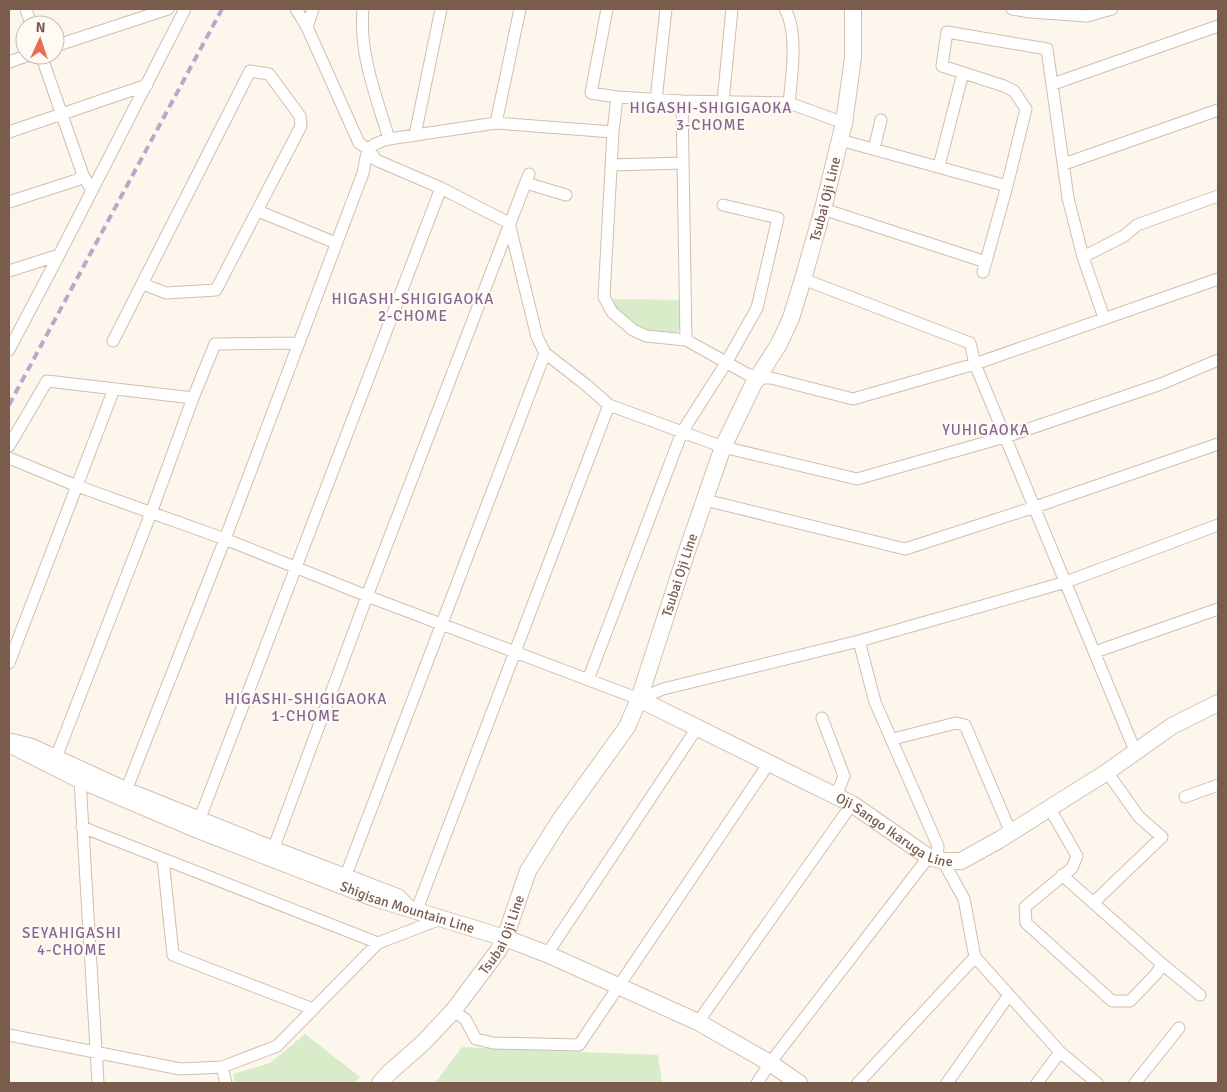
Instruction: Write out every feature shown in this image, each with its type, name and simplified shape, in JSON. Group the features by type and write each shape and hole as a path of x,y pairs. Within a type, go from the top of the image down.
{"main road":[{"name":"Tsubai Oji Line","path":"380,1083 423,1044 453,1011 498,951 505,938 528,872 560,820 627,728 640,699 723,447 753,385 779,344 791,318 823,209 844,123 853,58 853,9"},
{"name":"Oji Sango Ikaruga Line","path":"640,699 852,804 936,859 960,861 1050,809 1136,753 1172,726 1218,703"},
{"name":"Shigisan Mountain Line","path":"9,744 80,780 192,828 374,898 505,938 547,954 698,1022 770,1063 799,1083"}],"street":[{"path":"65,43 168,9"},
{"path":"9,350 185,9"},
{"path":"296,9 307,27 358,143 368,149 376,160 441,188 510,223 537,337 545,353 586,384 609,405 723,447 857,479 1005,437 1162,384 1218,360"},
{"path":"307,27 313,9"},
{"path":"363,9 361,35 366,61 389,138"},
{"path":"416,134 441,9"},
{"path":"496,124 520,9"},
{"path":"607,9 591,93 656,100 789,103 844,123"},
{"path":"656,100 666,9"},
{"path":"722,102 732,9"},
{"path":"784,9 789,17 793,35 789,103"},
{"path":"1012,9 1087,16 1112,9"},
{"path":"1053,84 1218,26"},
{"path":"823,209 985,267 1026,109 1014,91 942,66 947,32 1047,48 1068,198 1083,257 1104,318"},
{"path":"45,65 83,175 92,191"},
{"path":"113,341 250,71 269,74 300,116 301,126 216,290 166,293 143,284"},
{"path":"939,166 963,73"},
{"path":"9,132 146,85"},
{"path":"617,97 612,132 604,297 612,312 633,330 646,336 686,340 747,374 758,378 771,378 853,400 975,364 1218,278"},
{"path":"682,101 686,340"},
{"path":"1064,164 1218,110"},
{"path":"874,149 881,120"},
{"path":"127,788 225,539 299,343 363,173 368,149 375,143 389,138 496,124 612,132"},
{"path":"840,140 1007,186"},
{"path":"611,165 682,163"},
{"path":"9,202 77,180 83,175"},
{"path":"274,847 367,596 528,178 566,195"},
{"path":"200,818 441,188"},
{"path":"1083,257 1124,236 1137,225 1218,196"},
{"path":"588,680 682,432 757,308 778,218 723,205"},
{"path":"258,211 336,243"},
{"path":"9,271 59,255"},
{"path":"803,279 970,343 975,364 1136,753"},
{"path":"57,756 215,344 299,343"},
{"path":"346,875 545,353"},
{"path":"9,446 48,381 193,398"},
{"path":"9,662 114,389"},
{"path":"9,738 31,744 127,788 200,818 399,895 416,912 609,405"},
{"path":"705,500 905,549 1034,508 1218,444"},
{"path":"9,458 77,486 225,539 367,596 640,699 663,689 859,640 1066,582 1218,524"},
{"path":"1095,652 1218,609"},
{"path":"859,640 875,702 938,846 936,859 964,900 975,957 1060,1052 1097,1083"},
{"path":"822,718 844,776 836,796"},
{"path":"893,740 956,723 965,725 1010,833"},
{"path":"547,954 697,728"},
{"path":"453,1011 465,1020 476,1039 493,1043 579,1045 769,763"},
{"path":"1094,902 1162,837 1139,817 1107,772"},
{"path":"80,780 98,1083"},
{"path":"1185,797 1218,785"},
{"path":"698,1022 852,804"},
{"path":"1050,809 1077,856 1072,868 1025,907 1026,923 1112,1001 1130,1001 1156,974 1162,964"},
{"path":"82,827 378,943"},
{"path":"163,859 173,955 313,1009"},
{"path":"757,1083 770,1063 924,863 936,859"},
{"path":"1062,875 1162,964 1200,995"},
{"path":"9,1036 180,1069 222,1067 277,1046 378,943 443,918"},
{"path":"858,1083 975,957"},
{"path":"947,1083 1010,995"},
{"path":"1135,1083 1179,1028"},
{"path":"1037,1083 1060,1052"},
{"path":"222,1067 226,1083"}],"green space":[{"path":"612,299 678,300 680,301 680,328 676,333 654,332 642,329 625,320 617,310"},
{"path":"305,1034 360,1077 355,1083 235,1083 233,1074 270,1063"},
{"path":"462,1047 658,1055 662,1083 435,1083"}],"railway":[{"path":"9,405 222,9"}],"district":[{"name":"HIGASHI-SHIGIGAOKA 3-CHOME","path":"711,116"},
{"name":"HIGASHI-SHIGIGAOKA 2-CHOME","path":"413,308"},
{"name":"YUHIGAOKA","path":"986,430"},
{"name":"HIGASHI-SHIGIGAOKA 1-CHOME","path":"306,708"},
{"name":"SEYAHIGASHI 4-CHOME","path":"72,942"}]}
